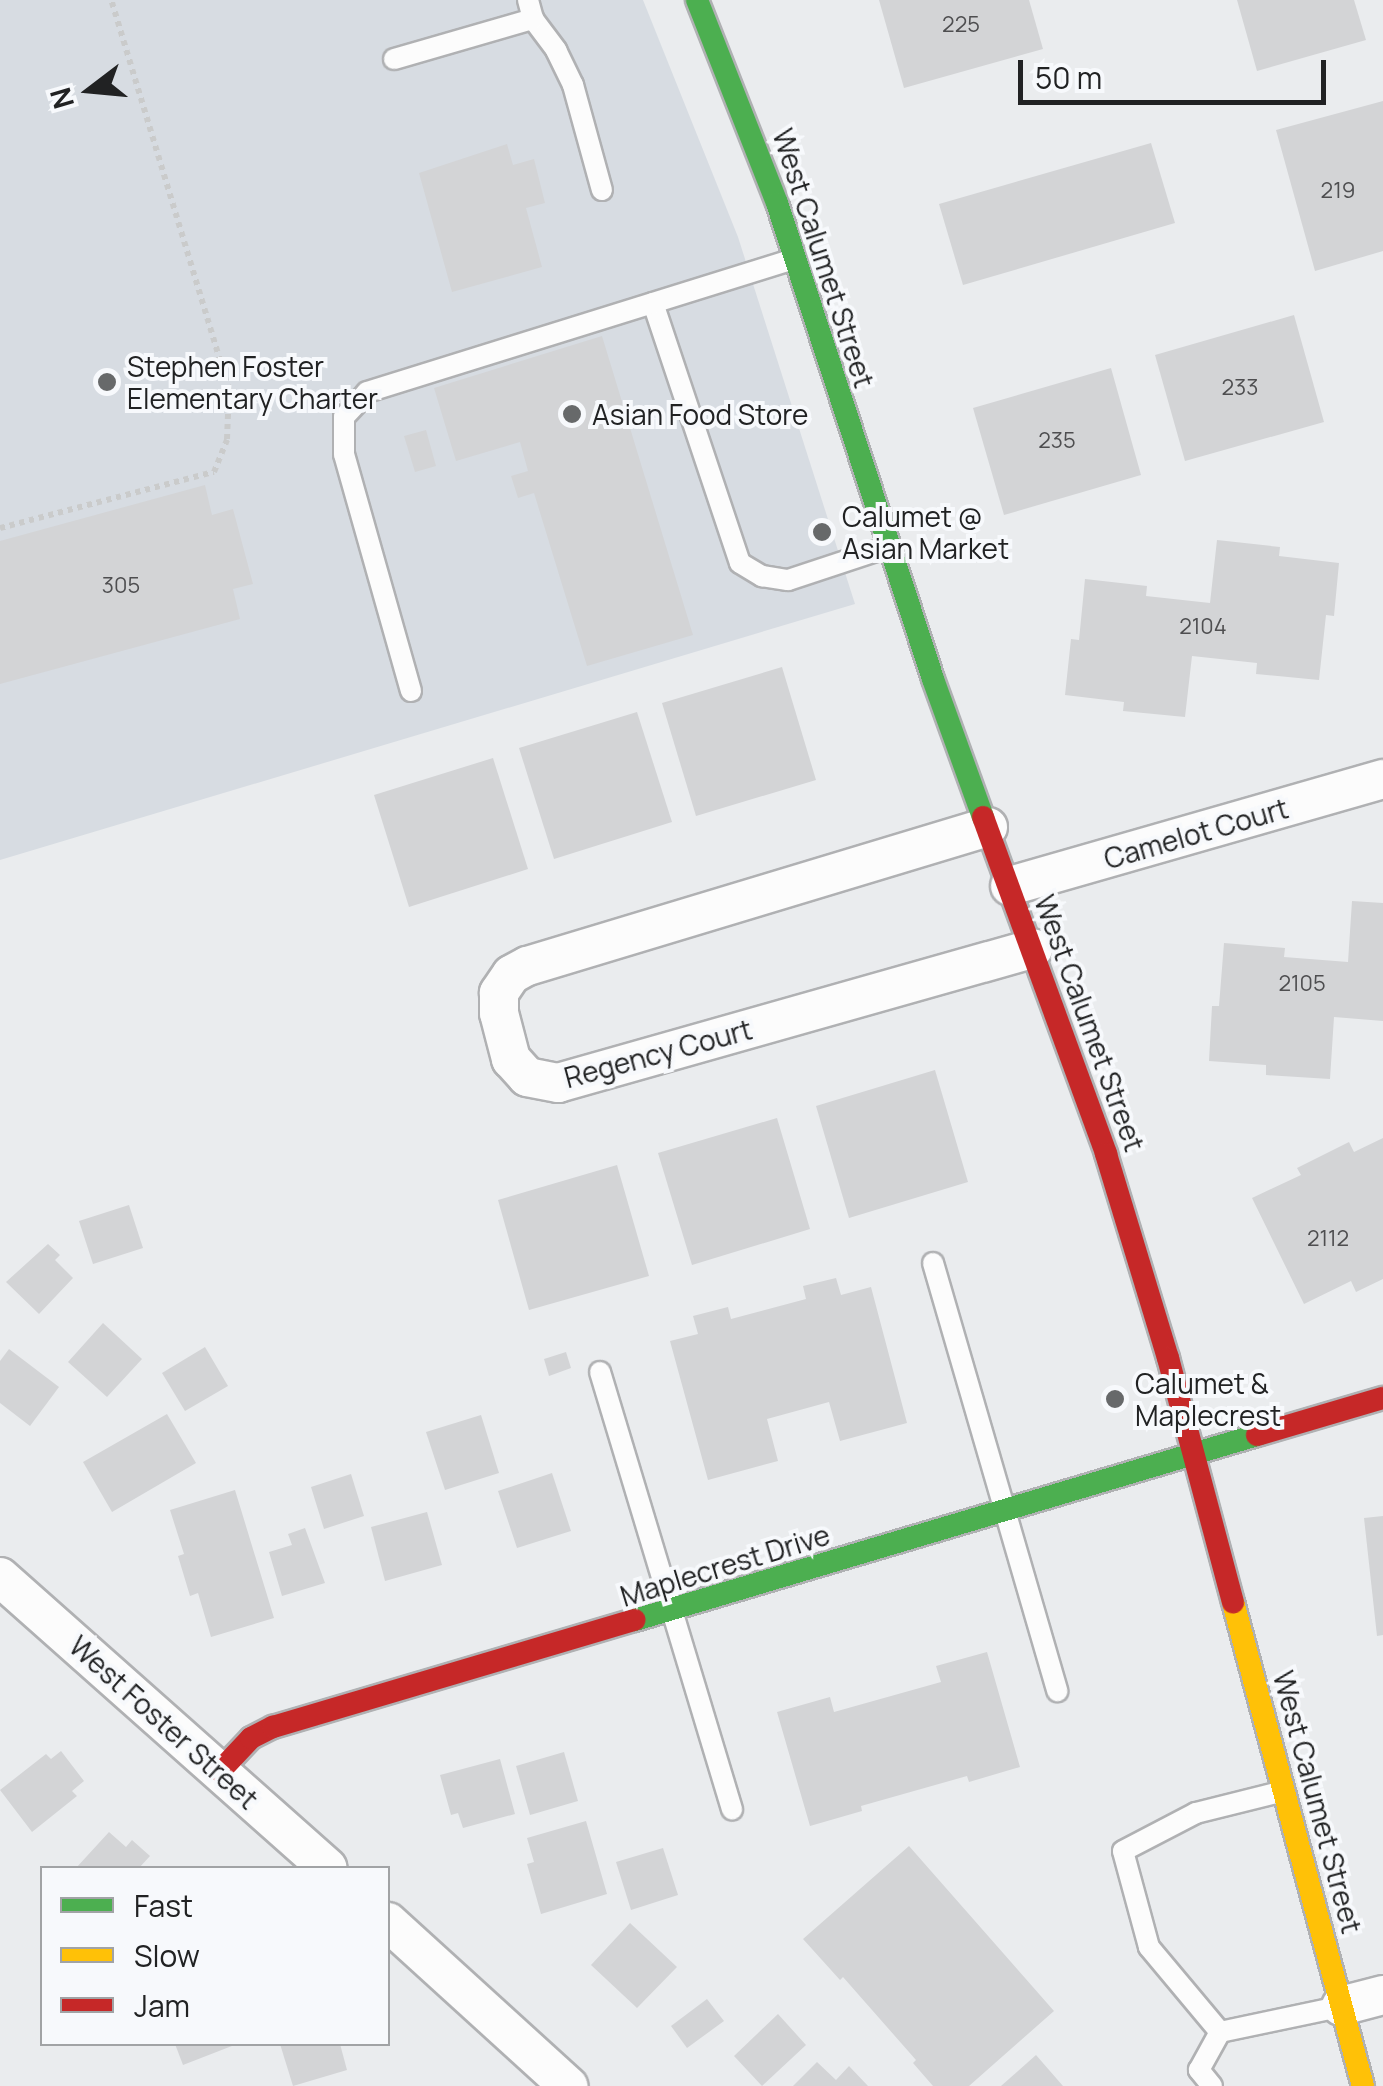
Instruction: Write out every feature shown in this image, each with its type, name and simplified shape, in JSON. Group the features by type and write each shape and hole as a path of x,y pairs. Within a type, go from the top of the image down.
{"main road":[{"name":"West Calumet Street","path":"697,0 748,122 888,547 1106,1154 1194,1456 1363,2086"},
{"name":"Maplecrest Drive","path":"220,1771 252,1738 273,1728 1383,1398"}],"street":[{"name":"Camelot Court","path":"1010,886 1383,779"},
{"name":"Regency Court","path":"988,828 528,966 511,975 500,993 499,1013 511,1060 527,1078 558,1082 1032,949"},
{"name":"West Foster Street","path":"0,1576 326,1866"},
{"path":"390,1924 568,2086"},
{"path":"1341,2006 1383,1995"}],"lane":[{"path":"394,59 530,10 573,85 602,190"},
{"path":"412,691 344,454 344,417 367,392 795,259"},
{"path":"653,303 740,562 762,576 788,580 888,547"},
{"path":"933,1263 1057,1691"},
{"path":"600,1372 732,1810"},
{"path":"1220,2032 1149,1947 1123,1851 1196,1814 1284,1791"},
{"path":"1212,2086 1199,2070 1220,2032 1341,2006"}],"path":[{"path":"0,528 214,472 227,439 230,390 111,0"}],"shaded area":[{"path":"0,0 643,0 738,237 855,604 0,860"}],"building":[{"path":"879,0 1029,0 1043,49 904,88"},
{"path":"1237,0 1354,0 1366,40 1257,71"},
{"path":"1383,101 1383,251 1315,271 1276,130"},
{"path":"1151,143 1175,223 963,285 939,204"},
{"path":"507,144 513,165 534,159 545,203 526,208 542,267 452,292 419,173"},
{"path":"1294,315 1324,422 1185,461 1155,355"},
{"path":"602,336 693,635 587,666 534,493 518,498 511,476 528,471 520,442 456,461 434,388"},
{"path":"1111,368 1141,475 1004,515 973,408"},
{"path":"426,430 436,466 415,472 404,436"},
{"path":"205,485 212,515 233,509 253,584 233,589 240,619 0,684 0,541"},
{"path":"1217,540 1280,547 1279,556 1339,563 1334,616 1326,615 1319,680 1256,674 1257,663 1192,656 1185,717 1123,711 1124,702 1065,695 1071,639 1079,640 1085,579 1147,586 1146,596 1210,603"},
{"path":"782,667 816,780 696,816 662,703"},
{"path":"637,712 672,822 554,859 519,748"},
{"path":"493,758 528,869 409,907 374,795"},
{"path":"1352,901 1383,903 1383,1021 1334,1017 1330,1079 1266,1075 1266,1065 1209,1061 1212,1006 1219,1006 1224,943 1285,948 1284,957 1348,962"},
{"path":"935,1070 968,1182 849,1218 816,1106"},
{"path":"777,1118 810,1229 692,1265 658,1153"},
{"path":"1383,1138 1383,1279 1356,1292 1351,1281 1304,1304 1252,1198 1301,1175 1297,1168 1349,1142 1354,1152"},
{"path":"617,1165 649,1276 529,1310 498,1200"},
{"path":"129,1205 143,1248 93,1264 79,1221"},
{"path":"48,1244 60,1255 55,1260 73,1278 39,1314 6,1282"},
{"path":"836,1278 841,1295 871,1287 907,1423 840,1441 829,1402 767,1419 778,1461 708,1480 670,1341 698,1334 693,1316 728,1307 731,1319 806,1299 803,1286"},
{"path":"103,1323 142,1359 107,1397 68,1362"},
{"path":"205,1347 228,1386 185,1411 162,1373"},
{"path":"9,1349 59,1387 30,1426 0,1403 0,1361"},
{"path":"566,1352 571,1368 549,1376 544,1359"},
{"path":"167,1414 196,1463 112,1512 83,1462"},
{"path":"481,1415 499,1473 445,1490 426,1432"},
{"path":"552,1473 571,1531 517,1548 498,1491"},
{"path":"351,1474 364,1516 324,1529 311,1487"},
{"path":"235,1490 274,1618 211,1637 198,1593 190,1596 178,1556 184,1554 170,1510"},
{"path":"427,1512 442,1565 385,1581 371,1527"},
{"path":"1383,1516 1383,1635 1377,1636 1364,1518"},
{"path":"305,1528 325,1583 282,1596 269,1552 292,1545 288,1534"},
{"path":"987,1652 1020,1767 969,1782 967,1776 861,1806 862,1811 810,1826 777,1712 830,1697 834,1712 941,1682 936,1666"},
{"path":"61,1751 84,1781 72,1791 77,1796 32,1832 0,1790 46,1754 51,1759"},
{"path":"564,1752 578,1801 530,1815 516,1766"},
{"path":"500,1759 515,1814 463,1828 458,1813 451,1815 440,1775"},
{"path":"586,1821 607,1894 541,1914 527,1864 534,1862 527,1838"},
{"path":"109,1832 126,1847 132,1840 150,1856 141,1866 78,1866"},
{"path":"909,1846 1054,2011 969,2086 933,2086 913,2063 916,2060 843,1977 840,1980 803,1939"},
{"path":"663,1848 678,1895 631,1910 616,1862"},
{"path":"630,1923 677,1967 637,2008 591,1965"},
{"path":"707,1999 724,2021 687,2048 671,2026"},
{"path":"778,2014 806,2045 762,2086 734,2056"},
{"path":"176,2046 232,2046 183,2065"},
{"path":"281,2046 341,2046 347,2070 293,2086"},
{"path":"1036,2055 1063,2086 1001,2086"},
{"path":"817,2062 836,2080 849,2066 868,2086 793,2086"}],"traffic: fast":[{"path":"697,0 777,203 933,679 983,817"},
{"path":"635,1620 1257,1435"}],"traffic: slow":[{"path":"1233,1602 1363,2086"}],"traffic: jam":[{"path":"983,817 1106,1154 1168,1358 1233,1602"},
{"path":"1257,1435 1383,1398"},
{"path":"220,1771 251,1738 273,1727 635,1620"}],"place":[{"name":"Stephen Foster Elementary Charter","path":"107,382"},
{"name":"Asian Food Store","path":"572,414"},
{"name":"Calumet @ Asian Market","path":"822,532"},
{"name":"Calumet & Maplecrest","path":"1115,1399"}]}
